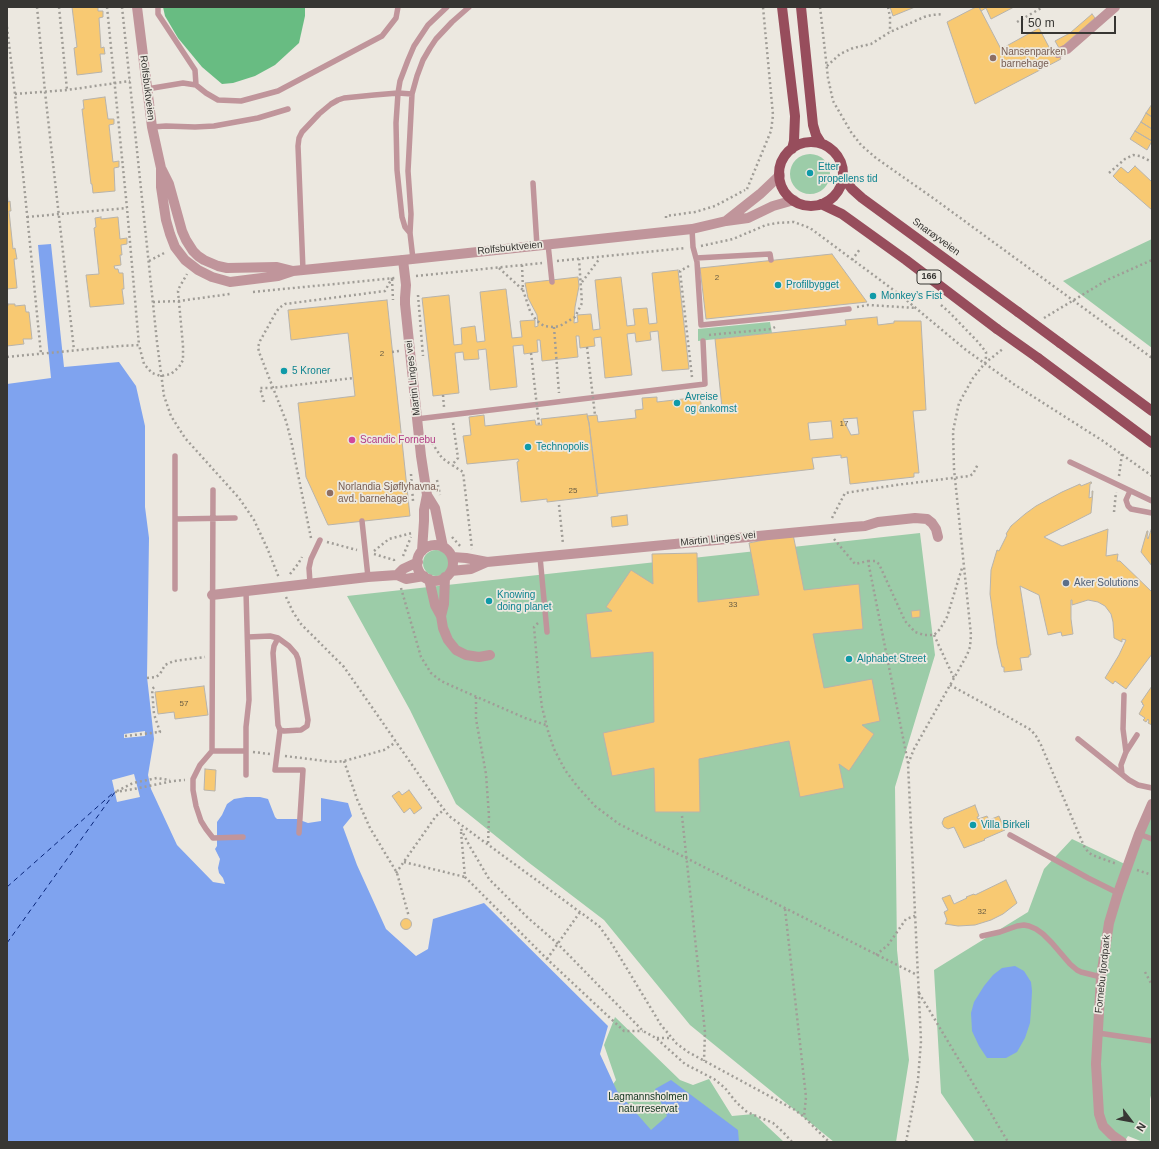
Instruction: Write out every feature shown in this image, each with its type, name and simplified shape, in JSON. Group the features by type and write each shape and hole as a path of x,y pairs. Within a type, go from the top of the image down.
{"main road":[{"path":"782,7 794,116 794,141 792,149"},
{"name":"166","path":"801,7 813,124 816,135 821,143 832,149 840,159 843,177"},
{"path":"794,200 788,195 781,182 780,169 784,158 792,149 806,142 821,143"},
{"path":"821,204 828,201 838,191 843,177"},
{"name":"Snarøyveien","path":"843,177 852,189 862,198 1152,411"},
{"name":"166","path":"794,200 807,205 821,204 842,214 1152,443"}],"street":[{"name":"Rolfsbuktveien","path":"137,7 152,127 161,168 169,184 182,231 186,240 193,251 204,260 227,268 277,267 298,270"},
{"path":"1058,53 1067,49 1115,7"},
{"name":"Rolfsbuktveien","path":"161,168 160,187 166,220 175,247 185,260 193,266 212,277 230,282 278,276 298,270 408,260 692,229 726,221 748,218 773,206 794,200"},
{"name":"Rolfsbuktveien","path":"726,221 760,194 780,175"},
{"name":"Martin Linges vei","path":"408,260 405,277 405,304 427,495 424,510 422,551"},
{"name":"Martin Linges vei","path":"427,495 435,508 443,546"},
{"name":"Martin Linges vei","path":"452,557 487,562 865,526 878,522 922,518 927,519 932,523 936,529 938,537"},
{"path":"442,616 435,605 426,578 419,570 418,562 422,551 436,545 443,546 448,550 452,557 453,565 448,574 442,616 445,634 456,650 461,653 472,657 490,655"},
{"path":"397,575 403,568 418,562"},
{"name":"Martin Linges vei","path":"448,574 471,569 487,562"},
{"path":"212,595 246,591 281,583 310,583 397,575 406,579 426,578 438,580 448,574"},
{"name":"Fornebu fjordpark","path":"1122,1142 1112,1135 1104,1126 1099,1114 1096,1064 1101,977 1109,923 1127,867 1152,804"}],"lane":[{"path":"158,7 158,14 195,70 196,85"},
{"path":"147,89 182,83 196,85 218,100 241,102 278,91 382,36 396,18 398,7"},
{"path":"410,233 405,227 402,217 398,176 396,130 398,93 400,81 414,46 428,26 446,7"},
{"path":"408,260 411,214 408,171 412,94 419,71 430,48 436,39 452,22 469,7"},
{"path":"298,270 298,146 300,135 319,114 338,100 344,98 398,93 412,94"},
{"path":"152,127 214,126 258,118 288,109"},
{"path":"533,183 537,246"},
{"path":"692,229 701,325 780,314 849,309"},
{"path":"548,244 552,282"},
{"path":"696,260 770,254 771,260"},
{"path":"418,419 705,384 703,341"},
{"path":"175,456 175,589"},
{"path":"1070,462 1152,501"},
{"path":"213,490 212,751 200,765 193,779 193,790 201,821 213,838 243,837"},
{"path":"1130,491 1126,500 1128,506 1131,509 1152,514"},
{"path":"175,519 235,518"},
{"path":"362,521 368,577"},
{"path":"310,583 309,568 320,540"},
{"path":"540,557 546,632"},
{"path":"246,591 249,700 246,727 246,775"},
{"path":"248,637 270,636 278,638 296,654 308,720 306,726 301,730 280,730"},
{"path":"278,638 274,646 273,653 278,725 280,730 275,770 303,770 299,832"},
{"path":"1124,694 1123,729 1126,752"},
{"path":"1122,774 1121,765 1126,752 1137,735"},
{"path":"1078,739 1129,780 1138,785 1152,788"},
{"path":"212,751 246,751"},
{"path":"1139,834 1152,839"},
{"path":"1010,836 1118,893"},
{"path":"982,936 1017,926 1030,926 1043,934 1077,970 1086,974 1101,977"},
{"path":"1098,1033 1152,1041"}],"path":[{"path":"37,7 58,214 74,350"},
{"path":"59,7 67,90"},
{"path":"108,7 139,345 144,364 152,373 161,376 173,373 183,360 179,288 193,266"},
{"path":"122,7 161,376 164,396 175,424 185,438 228,485 254,520 293,612 301,624 344,667 449,816 461,827 599,926 670,1038 681,1048 795,1110 804,1117 828,1142"},
{"path":"666,218 666,216 694,212 715,206 747,189 771,131 773,115 763,7"},
{"path":"820,7 826,66 833,101 851,132 861,145 876,158 1152,358"},
{"path":"888,7 890,32"},
{"path":"1017,22 1043,7"},
{"path":"826,66 840,54 854,48 871,44 890,32 924,17 943,14"},
{"path":"7,27 15,94 40,354"},
{"path":"15,94 67,90 130,81"},
{"path":"1109,173 1124,159 1133,155 1140,156 1152,162"},
{"path":"27,217 127,208"},
{"path":"252,292 693,247 725,241 766,225 794,222 810,228 916,308 955,341 1033,398 1103,441 1152,476"},
{"path":"149,261 175,247"},
{"path":"852,260 860,249"},
{"path":"581,283 601,257"},
{"path":"522,265 523,290 530,311 536,320 544,326 554,327 560,326 575,317 582,304 579,259"},
{"path":"694,386 680,271 696,260"},
{"path":"1040,322 1107,280 1152,260"},
{"path":"499,268 523,290"},
{"path":"365,552 311,538 292,440 258,346 279,308 286,304 385,291 392,278"},
{"path":"417,292 424,362"},
{"path":"153,302 179,301 236,293"},
{"path":"849,309 868,305 916,308"},
{"path":"941,306 978,342 986,352 985,363"},
{"path":"703,341 704,336 771,329 778,326 780,314"},
{"path":"554,327 560,402"},
{"path":"7,357 139,345"},
{"path":"908,764 914,749 967,655 970,647 971,635 954,468 953,431 959,403 973,378 985,363 1008,345"},
{"path":"587,347 595,415"},
{"path":"392,352 399,351"},
{"path":"531,353 539,425"},
{"path":"264,402 260,388 272,388 353,378"},
{"path":"443,395 444,416"},
{"path":"452,415 458,458 452,465"},
{"path":"431,437 433,451"},
{"path":"432,443 442,458 464,472 474,560"},
{"path":"963,566 947,617 940,629 934,635 924,635 916,632 905,621 879,564 875,561 868,561 854,564 827,529 845,493 969,476 973,474 978,464"},
{"path":"436,473 442,501"},
{"path":"558,505 565,554"},
{"path":"413,533 389,539 371,553 394,560 416,644 424,664 431,673 441,681 534,722 546,725"},
{"path":"281,583 292,573 304,551"},
{"path":"868,561 908,764 921,1042 918,1080 906,1142"},
{"path":"545,616 534,627 539,684 546,725 554,749 565,770 595,806 619,824 917,976"},
{"path":"934,635 954,678"},
{"path":"147,678 156,677 160,674 166,664 174,661 212,656"},
{"path":"950,685 1031,730 1036,736 1088,852 1099,858 1152,876"},
{"path":"125,736 160,732 154,714 152,689 156,686"},
{"path":"476,697 476,719 486,774 489,816 488,845"},
{"path":"246,751 333,762 344,761 384,750 396,742"},
{"path":"344,761 357,799 370,828 396,873 409,917"},
{"path":"173,781 156,778 133,783 115,792 173,781 193,779"},
{"path":"396,873 436,816 444,810"},
{"path":"682,816 704,1032 704,1061"},
{"path":"461,827 465,877"},
{"path":"461,827 469,845 490,879 527,917 558,944 643,1030 656,1038 685,1064 714,1079 725,1088 736,1102 747,1112 773,1123 792,1142"},
{"path":"404,862 465,877 547,959 624,1031 643,1030"},
{"path":"785,909 806,1097 804,1117"},
{"path":"547,959 580,912"},
{"path":"876,954 894,939 906,919 915,916"},
{"path":"1145,972 1152,985"},
{"path":"918,991 1008,1142"},
{"path":"656,1038 670,1038"}],"green space":[{"path":"163,7 305,7 305,16 299,43 275,65 255,76 233,83 222,84 202,67 178,38 165,16"},
{"path":"814,154 821,157 827,163 830,174 829,182 821,191 814,194 806,194 799,191 791,182 790,170 793,163 802,155"},
{"path":"1152,239 1152,348 1063,281"},
{"path":"770,322 772,333 698,341 698,329"},
{"path":"920,533 935,655 895,787 897,950 909,1060 896,1142 834,1142 690,1025 604,920 528,862 456,804 410,710 347,596"},
{"path":"436,550 445,554 449,563 445,572 436,576 427,572 423,563 427,554"},
{"path":"1152,809 1152,1092 1150,1099 1150,1142 1143,1142 1128,1136 1124,1142 975,1142 941,1093 934,970 1028,912 1044,869 1072,839 1129,866"},
{"name":"Lagmannsholmen naturreservat","path":"615,1017 680,1080 693,1085 709,1079 732,1116 754,1114 784,1142 572,1142 616,1080 604,1045"}],"water":[{"path":"51,244 64,367 119,362 136,386 145,426 145,507 149,538 147,677 154,739 148,775 151,789 177,845 213,882 225,884 219,873 218,868 220,859 215,849 217,846 217,822 227,804 234,799 260,797 268,799 277,819 297,819 308,823 321,821 321,798 348,803 352,816 343,827 357,865 386,929 416,956 428,949 433,919 484,903 608,1026 600,1054 617,1091 651,1130 667,1116 655,1089 671,1080 738,1130 739,1142 7,1142 7,384 51,378 38,245"},
{"path":"1015,966 1024,971 1031,982 1032,991 1030,1023 1025,1038 1017,1052 1006,1058 987,1058 972,1031 971,1013 974,1002 993,975 1002,968"}],"pier":[{"path":"145,731 145,736 124,738 124,734"},
{"path":"134,774 140,797 117,802 112,780"}],"building":[{"path":"72,7 98,7 98,11 103,11 103,17 99,18 101,48 104,47 105,54 100,54 102,72 77,75 74,48 77,47"},
{"path":"890,7 915,7 893,16"},
{"path":"976,7 979,7 1001,49 1039,28 1050,49 1056,49 1061,59 975,104 947,22"},
{"path":"979,7 1014,7 991,19 986,8 981,11"},
{"path":"1092,14 1095,18 1059,48 1055,41 1070,33"},
{"path":"105,97 108,119 114,119 114,124 109,125 113,162 119,161 119,167 114,168 115,191 93,193 82,109 84,109 83,100"},
{"path":"1152,104 1152,117 1146,113"},
{"path":"1146,113 1152,117 1152,129 1141,122"},
{"path":"1141,122 1152,129 1152,141 1135,131"},
{"path":"1135,131 1152,141 1147,150 1130,139"},
{"path":"1135,166 1152,182 1152,210 1113,176 1121,167 1128,173"},
{"path":"7,190 8,202 10,201 11,211 9,211 13,249 15,248 17,259 14,259 17,288 7,289"},
{"path":"101,217 101,219 118,217 120,239 127,238 127,244 121,245 121,265 114,266 115,269 118,269 119,273 123,273 124,289 122,289 124,304 90,307 86,275 99,274 94,228 96,227 95,218"},
{"name":"Profilbygget","path":"832,254 867,302 706,319 700,268"},
{"path":"678,270 689,369 662,371 658,331 650,332 651,340 636,342 635,333 627,334 632,375 605,378 601,337 594,338 595,346 580,348 579,336 576,336 578,357 542,361 540,340 537,340 538,352 524,354 523,345 513,346 517,387 490,390 486,349 478,350 479,359 464,360 463,352 455,353 459,393 433,396 422,298 449,295 454,345 462,344 461,328 475,326 477,342 485,341 480,292 506,289 512,338 522,337 520,321 535,320 535,327 538,326 537,315 528,298 525,283 578,277 579,286 574,323 578,322 577,315 591,314 593,330 600,329 595,280 621,277 627,326 635,325 633,309 647,308 649,324 657,323 652,273"},
{"name":"Scandic Fornebu","path":"387,300 410,516 328,525 306,477 298,403 355,396 348,333 291,340 288,310"},
{"path":"8,304 15,304 15,306 25,305 26,312 29,312 32,339 23,339 24,344 7,346"},
{"path":"877,317 878,325 894,323 894,321 921,321 926,410 913,411 919,473 914,473 914,477 850,484 847,457 841,458 841,455 812,458 814,469 597,494 587,416 597,415 598,422 636,418 635,410 643,409 642,398 657,397 657,402 700,397 702,410 722,408 715,339 846,325 845,320","holes":["857,418 859,434 851,435 843,419","831,421 833,438 810,440 808,423"]},
{"name":"Technopolis","path":"587,414 598,496 547,502 547,499 521,502 517,462 519,461 518,459 467,464 463,436 471,435 469,417 484,415 485,426 535,420 536,425 542,425 541,419"},
{"name":"Aker Solutions","path":"1091,482 1089,498 1092,497 1093,491 1091,513 1044,537 1062,546 1108,529 1106,556 1118,554 1117,561 1120,561 1152,592 1152,654 1126,689 1115,681 1113,684 1105,678 1126,640 1122,639 1122,642 1114,638 1111,614 1105,606 1098,602 1088,600 1072,605 1071,600 1073,634 1062,636 1061,632 1048,635 1039,595 1020,586 1031,655 1029,655 1029,657 1020,658 1022,670 1004,672 1004,667 1002,667 997,645 990,594 991,570 997,550 999,551 1007,535 1006,534 1011,526 1036,506 1080,484 1081,486"},
{"path":"627,515 628,525 612,527 611,517"},
{"name":"Aker Solutions","path":"1152,527 1152,566 1141,552 1147,531 1148,539"},
{"path":"793,534 804,590 859,584 863,629 813,634 824,688 872,679 880,721 862,725 874,734 849,771 839,764 844,788 800,797 789,741 699,759 700,812 655,812 654,768 612,776 603,733 654,722 653,652 591,658 586,614 612,611 606,607 631,570 653,584 652,554 697,553 698,602 759,595 749,543"},
{"path":"920,610 920,617 912,618 911,611"},
{"path":"204,686 208,715 175,719 174,712 158,714 155,692"},
{"path":"1152,686 1152,725 1148,723 1148,719 1146,722 1143,720 1145,718 1139,714 1144,705 1141,702"},
{"path":"205,769 216,770 215,791 204,790"},
{"path":"409,790 422,808 414,814 410,808 404,813 392,796 399,791 402,795"},
{"name":"Villa Birkeli","path":"975,805 979,816 977,817 978,819 987,816 989,820 999,816 1005,830 964,848 954,827 948,829 944,827 942,823 944,818"},
{"path":"1006,880 1017,903 1003,914 975,925 958,926 945,924 947,920 944,912 948,910 942,898 950,895 954,904 967,898 966,897 975,895"},
{"path":"406,918 410,920 412,924 410,928 406,930 402,928 400,924 402,920"}],"ferry route":[{"path":"7,943 115,792"},
{"path":"7,887 113,793"}],"place":[{"name":"Nansenparken barnehage","path":"993,58"},
{"name":"Etter propellens tid","path":"810,173"},
{"name":"Profilbygget","path":"778,285"},
{"name":"Monkey’s Fist","path":"873,296"},
{"name":"5 Kroner","path":"284,371"},
{"name":"Avreise og ankomst","path":"677,403"},
{"name":"Scandic Fornebu","path":"352,440"},
{"name":"Technopolis","path":"528,447"},
{"name":"Norlandia Sjøflyhavna, avd. barnehage","path":"330,493"},
{"name":"Aker Solutions","path":"1066,583"},
{"name":"Knowing doing planet","path":"489,601"},
{"name":"Alphabet Street","path":"849,659"},
{"name":"Villa Birkeli","path":"973,825"}]}
